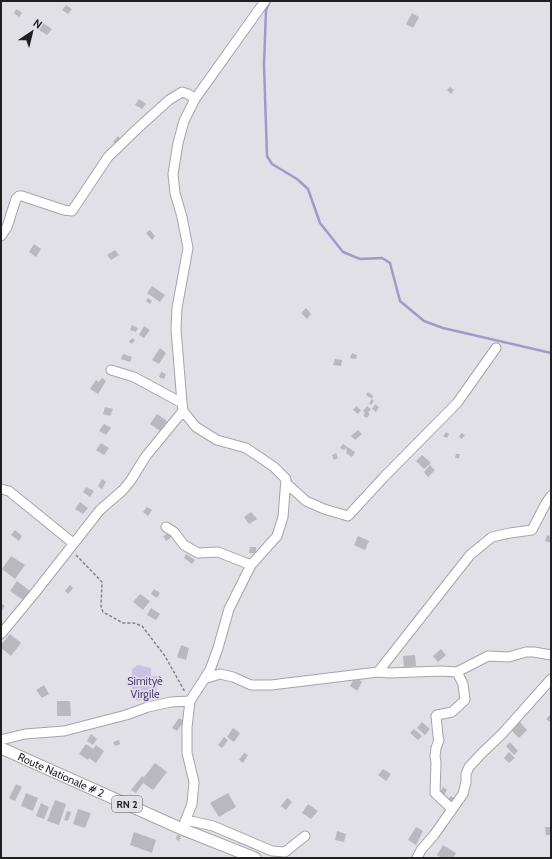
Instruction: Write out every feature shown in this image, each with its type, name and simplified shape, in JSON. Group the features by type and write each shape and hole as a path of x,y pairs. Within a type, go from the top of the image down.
{"main road":[{"name":"Route Nationale # 2","path":"1,748 184,824 255,858"}],"street":[{"path":"1,634 100,510 132,480 146,456 182,407 176,329 177,308 188,248 182,217 175,193 173,174 178,142 184,120 195,99 265,1"},
{"path":"1,236 7,227 16,199 19,196 64,210 72,211 108,157 138,128 169,100 182,92 195,99"},
{"path":"286,483 306,501 324,509 348,516 457,403 496,348"},
{"path":"111,370 134,377 182,407 196,427 217,440 246,448 274,467 286,479 283,516 277,536 251,565 229,609 210,670 190,701 187,727 187,753 194,782 192,804 184,824 213,826 272,851 285,852 305,836"},
{"path":"1,489 9,491 74,541"},
{"path":"378,672 470,555 492,537 510,532 532,530 551,496"},
{"path":"166,527 174,532 184,545 198,553 218,552 251,565"},
{"path":"204,679 220,674 233,677 251,685 271,685 378,672 457,672 488,656 509,656 526,652 551,655"},
{"path":"452,809 435,793 435,756 439,740 436,716 452,712 465,700 463,684 457,672"},
{"path":"417,858 421,850 434,835 463,794 466,774 469,767 502,734 551,679"},
{"path":"1,740 25,734 64,730 126,715 148,707 171,702 190,701"}],"path":[{"path":"74,541 74,552 102,582 101,606 103,612 123,623 134,622 142,626 165,656 190,701"}],"green space":[{"name":"Simityè Virgile","path":"138,665 151,668 151,676 159,676 155,698 137,701 132,689 132,669"}],"building":[{"path":"66,5 72,9 68,14 62,10"},
{"path":"16,9 22,13 19,17 14,13"},
{"path":"412,13 419,17 413,28 406,24"},
{"path":"43,23 52,29 47,35 39,30"},
{"path":"450,87 454,90 451,94 447,90"},
{"path":"139,99 146,104 142,109 135,105"},
{"path":"118,136 122,140 116,146 113,142"},
{"path":"150,230 155,236 152,240 146,233"},
{"path":"34,244 41,249 36,257 29,252"},
{"path":"115,250 119,255 111,260 107,255"},
{"path":"152,286 165,295 160,302 147,293"},
{"path":"148,298 152,301 150,304 146,301"},
{"path":"306,308 311,314 307,319 301,313"},
{"path":"132,325 138,328 136,332 130,330"},
{"path":"144,326 150,330 144,338 139,335"},
{"path":"133,338 135,341 131,344 129,341"},
{"path":"160,348 166,353 159,364 152,360"},
{"path":"352,353 357,355 356,359 350,358"},
{"path":"123,354 132,357 130,362 121,359"},
{"path":"335,359 342,360 341,366 333,365"},
{"path":"161,372 166,374 164,379 159,377"},
{"path":"102,378 106,381 98,394 90,389 96,380 99,382"},
{"path":"368,392 373,396 372,399 366,395"},
{"path":"372,399 374,401 371,405 369,403"},
{"path":"375,404 379,407 376,412 372,409"},
{"path":"356,406 361,410 358,414 353,410"},
{"path":"367,406 371,409 367,418 363,416 365,413 363,411"},
{"path":"105,407 113,409 110,416 103,414"},
{"path":"157,414 167,421 160,431 150,424"},
{"path":"104,424 111,428 106,435 99,431"},
{"path":"358,430 362,434 355,440 351,436"},
{"path":"446,432 449,434 447,438 443,436"},
{"path":"461,433 465,435 462,439 459,437"},
{"path":"101,443 109,448 104,455 96,450"},
{"path":"343,444 355,452 352,457 346,453 346,448 344,450 340,448"},
{"path":"336,453 338,458 334,460 332,455"},
{"path":"456,454 460,454 459,458 455,458"},
{"path":"422,455 431,463 424,469 416,461"},
{"path":"430,465 435,470 428,477 424,472"},
{"path":"102,479 106,482 102,489 98,486"},
{"path":"86,487 94,491 90,497 83,492"},
{"path":"80,502 88,508 83,514 75,509"},
{"path":"147,507 152,510 148,516 143,512"},
{"path":"251,512 257,519 249,524 244,517"},
{"path":"15,530 22,536 19,541 11,535"},
{"path":"169,533 172,537 166,541 163,536"},
{"path":"547,535 551,537 551,543 545,541"},
{"path":"358,536 369,541 365,550 354,545"},
{"path":"250,547 256,547 256,553 249,553"},
{"path":"186,554 195,560 192,564 184,558"},
{"path":"11,556 25,565 15,579 2,569"},
{"path":"17,581 30,591 23,600 10,591"},
{"path":"70,585 73,588 68,594 65,591"},
{"path":"154,589 160,593 157,598 151,594"},
{"path":"140,594 150,601 143,610 133,602"},
{"path":"1,603 5,606 1,611"},
{"path":"151,608 160,614 156,620 147,615"},
{"path":"10,634 21,643 11,656 1,648 1,645"},
{"path":"181,645 189,648 186,660 177,657"},
{"path":"441,649 446,655 438,662 433,656"},
{"path":"415,655 416,666 404,667 403,656"},
{"path":"355,677 362,682 357,691 350,686"},
{"path":"44,685 49,694 42,698 36,690"},
{"path":"57,701 70,701 71,716 57,716"},
{"path":"551,714 551,723 546,719"},
{"path":"179,718 184,721 177,731 172,728"},
{"path":"519,721 527,730 519,738 510,729"},
{"path":"422,722 430,729 425,735 417,728"},
{"path":"233,728 240,733 234,742 227,737"},
{"path":"414,729 422,736 418,740 410,733"},
{"path":"91,734 97,739 93,745 87,741"},
{"path":"224,737 228,740 222,748 218,745"},
{"path":"119,740 120,744 115,746 113,742"},
{"path":"510,742 518,751 514,755 506,746"},
{"path":"86,744 93,749 96,745 104,751 96,763 79,754"},
{"path":"509,752 515,758 509,763 504,758"},
{"path":"244,753 248,755 243,763 239,760"},
{"path":"155,763 167,772 153,790 143,783 136,793 131,790 142,776 144,777"},
{"path":"383,769 391,774 386,781 378,775"},
{"path":"16,784 22,787 15,801 9,798"},
{"path":"443,787 447,790 444,795 440,792"},
{"path":"26,793 38,798 33,811 21,806"},
{"path":"228,793 236,807 219,817 210,803"},
{"path":"451,796 457,800 452,806 446,802"},
{"path":"287,798 292,802 286,810 281,806"},
{"path":"55,800 66,804 59,825 47,821"},
{"path":"41,803 49,807 44,819 36,816"},
{"path":"308,804 318,811 311,819 302,813"},
{"path":"78,809 91,813 85,828 73,824"},
{"path":"67,811 71,812 68,821 64,820"},
{"path":"416,827 423,831 416,845 408,840"},
{"path":"545,827 551,827 551,835 546,835"},
{"path":"337,831 346,834 344,842 335,840"},
{"path":"134,832 156,840 152,853 130,845"},
{"path":"177,835 181,836 179,841 176,839"},
{"path":"443,845 456,853 453,858 441,858 437,855"}],"waterway":[{"path":"270,1 266,10 264,65 267,156 272,164 297,179 308,189 320,223 343,252 360,259 382,258 390,263 400,301 424,321 443,328 551,353"}]}
